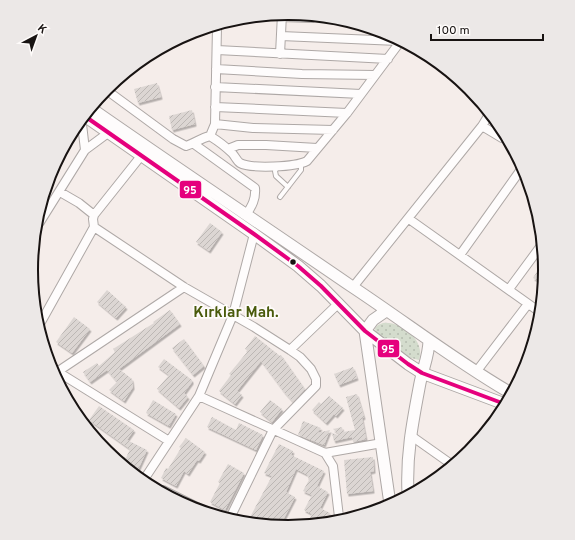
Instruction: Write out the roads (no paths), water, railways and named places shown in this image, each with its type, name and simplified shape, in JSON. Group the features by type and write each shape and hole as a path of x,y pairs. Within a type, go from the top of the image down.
{"main road":[{"path":"95,111 171,165 354,287 386,311 476,372 507,391"},
{"path":"88,119 298,266 339,303 365,331 395,355 422,373 499,402"},
{"path":"386,311 373,320 365,331 389,498"},
{"path":"408,489 407,456 422,373 427,357 429,340"}],"street":[{"path":"280,54 282,20"},
{"path":"210,136 215,124 217,30"},
{"path":"281,36 388,41"},
{"path":"111,93 186,146 194,144 201,138 210,136 228,149 239,162 252,165 278,166 301,164 307,161 347,113 397,45"},
{"path":"217,50 388,59"},
{"path":"216,70 375,76"},
{"path":"216,88 361,94"},
{"path":"215,107 347,113"},
{"path":"354,287 486,119"},
{"path":"215,124 253,128 333,130"},
{"path":"482,126 498,136"},
{"path":"82,128 85,150"},
{"path":"46,208 60,192 85,150 108,133"},
{"path":"194,144 255,188 253,203 246,215"},
{"path":"228,149 238,145 317,148"},
{"path":"42,320 94,227 94,215 141,156"},
{"path":"460,255 518,174"},
{"path":"60,192 79,203 94,215"},
{"path":"409,219 534,308"},
{"path":"94,227 184,287 290,350 311,369 316,379 316,386 273,430 232,513"},
{"path":"146,476 199,396 233,315 254,234"},
{"path":"508,289 537,251"},
{"path":"57,367 184,287"},
{"path":"290,350 339,303"},
{"path":"476,372 528,304"},
{"path":"60,375 169,441"},
{"path":"199,396 326,453 382,444"},
{"path":"410,435 448,462"},
{"path":"326,453 333,466 339,514"}],"lane":[{"path":"280,197 301,170 301,164"},
{"path":"278,166 275,171 276,176 288,187"}],"district":[{"name":"Kırklar Mah.","path":"236,313"}]}
